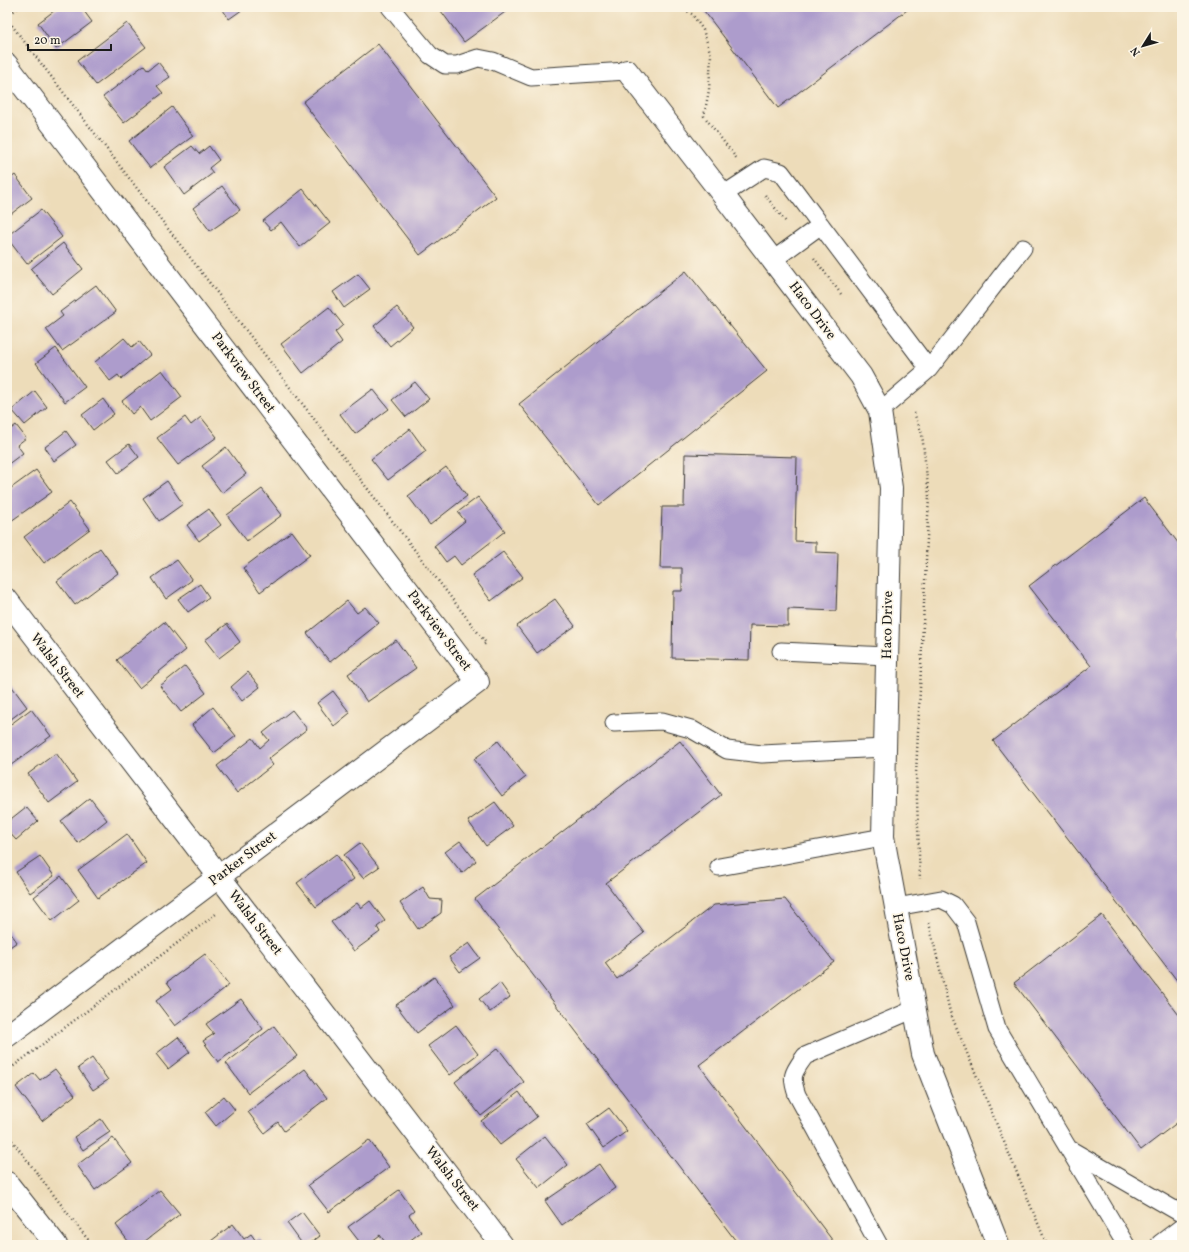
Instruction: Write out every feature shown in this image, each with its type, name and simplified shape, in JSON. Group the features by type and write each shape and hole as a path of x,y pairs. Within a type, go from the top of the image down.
{"street":[{"name":"Parkview Street","path":"7,65 478,682"},
{"name":"Haco Drive","path":"627,72 724,195 861,376 880,411 891,488 883,837 923,1054 998,1245"},
{"name":"Walsh Street","path":"7,600 502,1245"},
{"name":"Parker Street","path":"7,1036 478,682"},
{"path":"7,1183 56,1245"},
{"path":"1162,1245 1182,1230"}],"lane":[{"path":"390,7 430,55 445,65 457,65 478,58 493,61 531,77 627,72"},
{"path":"724,195 764,168 781,172 929,369"},
{"path":"774,260 821,224"},
{"path":"880,411 929,369 1024,248"},
{"path":"781,650 887,656"},
{"path":"614,723 662,720 691,729 727,750 762,754 885,748"},
{"path":"719,867 883,837"},
{"path":"896,907 941,899 953,905 966,922 998,1029 1126,1245"},
{"path":"879,1245 797,1095 792,1080 796,1068 805,1056 915,1009"},
{"path":"1069,1149 1182,1214"}],"path":[{"path":"19,7 7,17 486,643 462,661"},
{"path":"7,1134 92,1245"},
{"path":"7,1236 14,1245"}],"building":[{"path":"59,7 81,7 92,22 56,49 38,23"},
{"path":"221,7 246,7 229,19"},
{"path":"438,7 512,7 464,42"},
{"path":"701,7 911,7 778,108"},
{"path":"127,23 146,47 96,85 77,61"},
{"path":"378,44 496,197 420,255 303,102"},
{"path":"158,62 170,77 157,86 163,93 124,123 103,97 144,65 148,70"},
{"path":"172,107 193,136 150,168 129,141"},
{"path":"192,146 199,154 209,146 219,160 209,168 213,173 184,195 164,167"},
{"path":"15,175 32,198 7,217 7,181"},
{"path":"222,186 240,210 210,231 193,208"},
{"path":"303,189 330,223 300,247 281,222 271,230 263,221"},
{"path":"41,210 62,237 27,264 7,236"},
{"path":"63,243 83,269 52,294 31,269"},
{"path":"686,271 767,371 599,505 519,404"},
{"path":"358,274 370,289 344,308 333,292"},
{"path":"96,285 116,312 62,351 46,329 63,316 60,312"},
{"path":"329,307 343,325 335,332 342,342 303,373 281,344"},
{"path":"397,307 413,327 390,346 374,326"},
{"path":"124,338 132,347 139,341 150,355 121,379 118,375 110,381 95,362"},
{"path":"56,348 85,387 65,402 36,363"},
{"path":"162,370 182,397 150,421 140,407 132,414 122,401"},
{"path":"415,382 429,399 406,417 392,400"},
{"path":"373,389 389,409 355,434 340,414"},
{"path":"35,391 47,407 25,425 12,410"},
{"path":"103,399 114,414 93,430 82,415"},
{"path":"185,417 191,425 201,417 217,437 178,465 157,438"},
{"path":"16,425 26,438 17,445 23,453 7,465 7,432"},
{"path":"410,429 426,451 388,480 371,459"},
{"path":"66,431 76,445 54,461 45,447"},
{"path":"129,444 139,457 118,473 108,460"},
{"path":"226,447 246,474 222,493 202,466"},
{"path":"685,454 797,457 795,541 816,542 816,552 838,553 836,611 788,609 788,626 750,625 749,660 672,658 673,591 682,591 682,568 660,568 662,507 684,507"},
{"path":"446,467 467,496 430,525 408,496"},
{"path":"36,470 52,492 11,521 7,515 7,491"},
{"path":"167,481 183,504 159,521 143,498"},
{"path":"262,489 282,515 247,541 227,515"},
{"path":"478,497 505,531 461,565 454,556 446,562 434,546 465,521 458,512"},
{"path":"1144,498 1182,548 1182,987 993,741 1091,666 1029,586"},
{"path":"70,502 90,529 44,563 24,537"},
{"path":"209,509 221,525 199,541 187,525"},
{"path":"292,531 310,555 260,592 243,568"},
{"path":"100,548 118,573 75,605 57,581"},
{"path":"503,552 523,577 491,601 472,575"},
{"path":"177,560 192,580 166,599 152,578"},
{"path":"200,584 209,597 188,612 178,599"},
{"path":"555,599 575,626 537,653 517,626"},
{"path":"347,601 357,613 365,607 379,623 330,662 307,633"},
{"path":"164,622 186,650 139,688 117,660"},
{"path":"227,624 240,642 219,658 205,640"},
{"path":"396,640 416,668 367,702 348,674"},
{"path":"185,666 206,693 181,712 160,686"},
{"path":"248,672 260,687 242,701 231,687"},
{"path":"7,680 27,707 7,722"},
{"path":"333,691 350,713 334,726 317,703"},
{"path":"213,707 236,736 214,753 192,725"},
{"path":"31,709 51,736 7,768 7,727"},
{"path":"292,710 307,729 268,759 273,765 237,793 217,766 253,738 260,748 269,740 263,733"},
{"path":"498,741 526,777 502,796 474,759"},
{"path":"680,741 721,795 606,883 644,933 605,963 617,979 714,905 785,899 834,962 699,1065 836,1245 739,1245 475,899"},
{"path":"56,753 77,782 49,803 28,774"},
{"path":"90,798 107,820 78,843 61,821"},
{"path":"495,802 513,826 486,846 468,821"},
{"path":"26,807 38,821 16,840 7,830 7,822"},
{"path":"127,834 147,863 98,898 78,870"},
{"path":"460,841 476,861 462,873 445,852"},
{"path":"360,843 379,867 363,878 344,855"},
{"path":"336,854 354,879 316,907 297,883"},
{"path":"40,856 54,876 30,893 16,872"},
{"path":"61,876 79,900 52,921 34,897"},
{"path":"423,887 430,899 442,900 441,913 418,929 400,903"},
{"path":"370,901 385,921 377,927 380,932 354,951 331,922 357,903 361,908"},
{"path":"1102,915 1182,1019 1182,1119 1141,1150 1014,983"},
{"path":"7,928 17,942 7,949"},
{"path":"469,943 480,958 460,972 449,957"},
{"path":"205,954 229,985 175,1026 156,1001 172,989 167,982"},
{"path":"434,977 455,1005 417,1033 396,1005"},
{"path":"500,983 510,997 490,1012 479,999"},
{"path":"241,999 263,1029 218,1062 203,1041 214,1034 206,1024"},
{"path":"456,1025 478,1054 450,1075 428,1046"},
{"path":"274,1026 297,1056 248,1093 226,1063"},
{"path":"178,1037 190,1052 168,1069 156,1054"},
{"path":"498,1048 524,1082 481,1116 455,1082"},
{"path":"92,1058 108,1080 93,1090 78,1068"},
{"path":"55,1069 75,1095 42,1121 16,1087 34,1073 40,1080"},
{"path":"305,1069 327,1098 284,1131 278,1122 264,1133 248,1112"},
{"path":"519,1092 537,1117 500,1145 481,1121"},
{"path":"224,1096 235,1110 216,1126 205,1112"},
{"path":"609,1108 627,1131 604,1148 587,1124"},
{"path":"101,1119 110,1132 83,1150 74,1137"},
{"path":"545,1136 568,1165 539,1188 516,1159"},
{"path":"113,1138 132,1163 95,1190 77,1165"},
{"path":"369,1140 389,1167 329,1212 308,1185"},
{"path":"599,1164 615,1188 562,1225 545,1201"},
{"path":"160,1190 180,1214 140,1245 131,1245 116,1225"},
{"path":"399,1190 414,1211 409,1215 421,1232 404,1245 387,1245 380,1235 367,1245 362,1245 348,1227"},
{"path":"302,1212 320,1236 308,1245 303,1245 287,1223"},
{"path":"233,1224 244,1239 251,1234 256,1241 260,1238 265,1244 215,1245 211,1241"}]}
